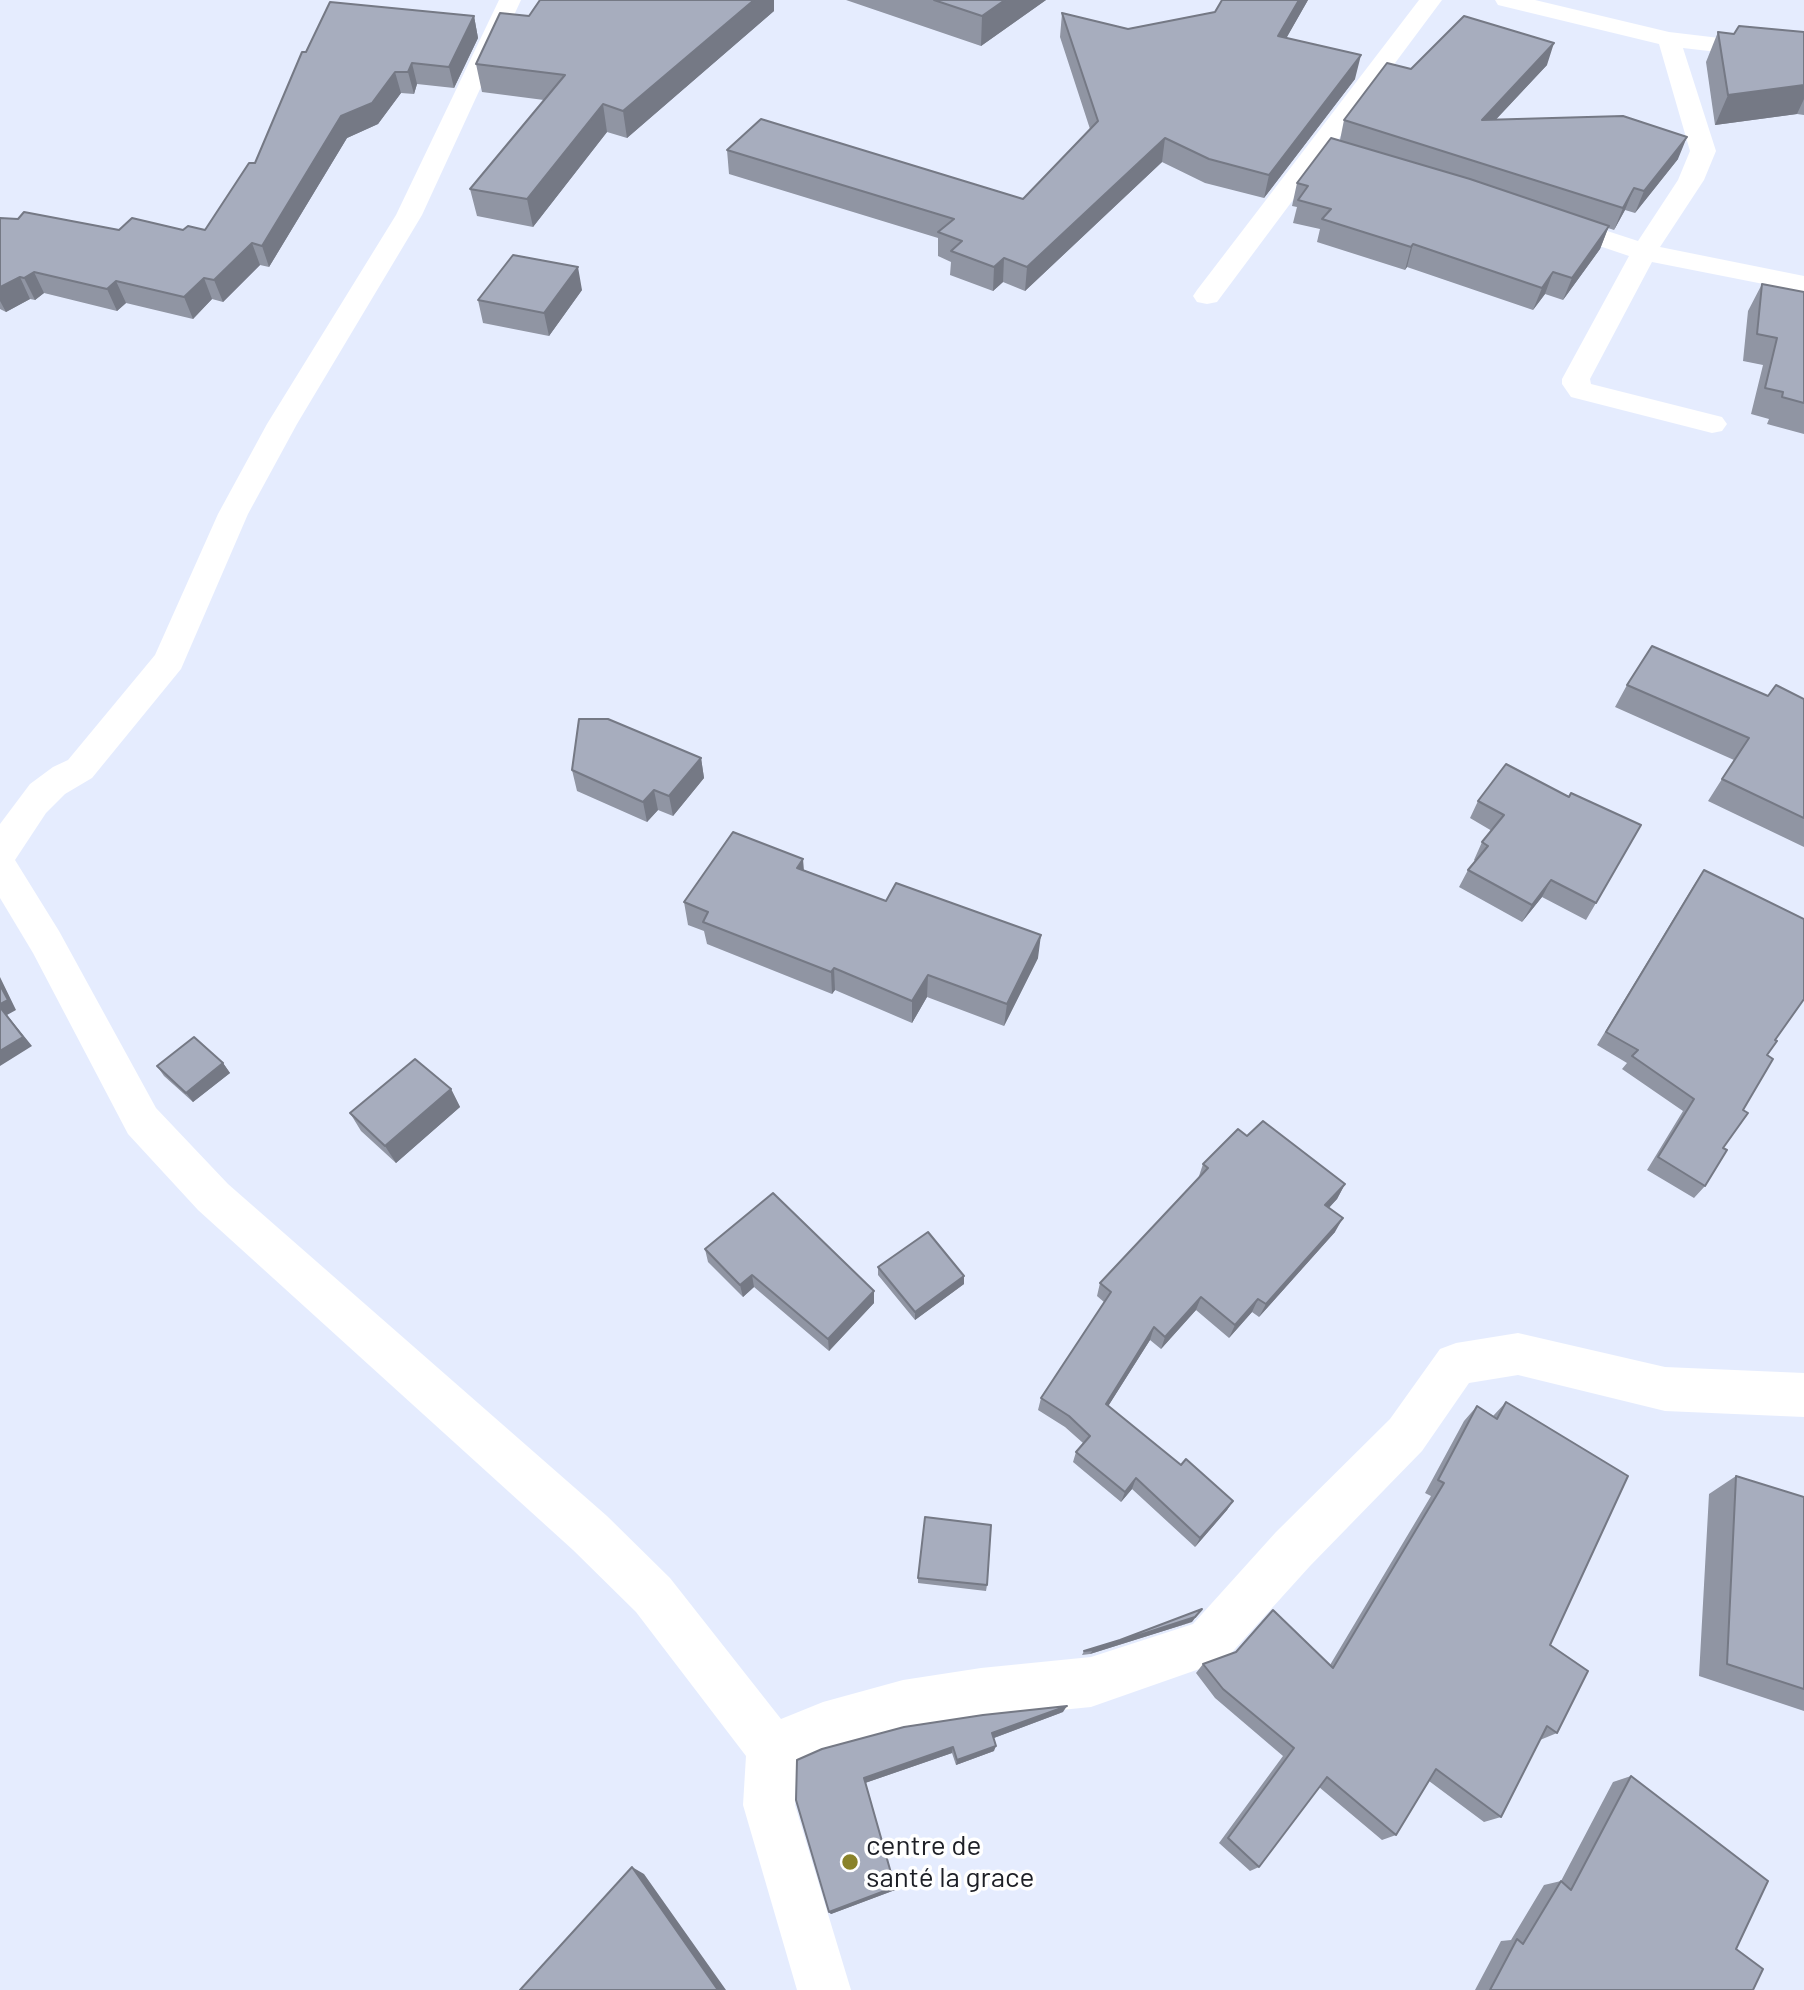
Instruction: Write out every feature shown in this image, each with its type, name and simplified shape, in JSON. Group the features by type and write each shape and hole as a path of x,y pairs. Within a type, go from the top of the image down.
{"street":[{"path":"0,854 44,789 63,776 80,769 169,661 233,514 282,424 409,215 510,0"},
{"path":"1206,296 1431,0"},
{"path":"1507,0 1669,39 1804,55"},
{"path":"1669,39 1703,151 1691,180 1644,252 1576,379 1576,384 1581,391 1712,424"},
{"path":"1320,148 1345,155"},
{"path":"1525,212 1644,252 1804,284"},
{"path":"0,866 46,942 142,1121 213,1197 590,1534 653,1595 772,1748 769,1805 824,1990"},
{"path":"772,1748 822,1727 903,1704 1091,1682 1208,1643 1293,1549 1406,1435 1456,1364 1518,1354 1665,1389 1804,1395"}],"building":[{"path":"540,0 754,0 623,111 603,104 527,199 470,189 565,75 476,64 500,13 529,16"},
{"path":"934,0 1005,0 982,16"},
{"path":"1222,0 1299,0 1278,36 1361,55 1269,175 1209,159 1165,138 1027,267 1004,258 994,267 951,251 962,241 938,232 954,219 727,150 761,119 1023,199 1098,121 1062,13 1128,29 1215,12"},
{"path":"330,2 474,16 449,67 412,63 408,72 395,72 372,103 341,116 262,246 252,243 214,280 204,278 184,297 116,281 107,289 34,272 0,287 0,218 18,219 24,212 119,230 132,218 183,230 188,226 205,230 249,163 255,163 302,52 306,52"},
{"path":"1464,16 1554,43 1482,120 1623,116 1687,137 1644,191 1634,188 1623,208 1344,120 1387,63 1411,69"},
{"path":"1739,26 1804,32 1804,85 1728,95 1718,32 1734,34"},
{"path":"1331,138 1470,179 1609,226 1572,278 1553,272 1542,288 1413,244 1411,247 1322,219 1331,209 1298,200 1308,186 1297,183"},
{"path":"513,255 578,267 544,313 478,300"},
{"path":"1762,284 1804,292 1804,403 1782,397 1783,392 1765,388 1777,338 1757,334"},
{"path":"1652,646 1768,696 1776,685 1804,699 1804,818 1722,779 1749,738 1627,685"},
{"path":"579,719 608,719 701,758 669,796 654,790 643,802 572,770"},
{"path":"1506,764 1569,797 1571,793 1641,825 1596,903 1551,880 1532,905 1468,870 1488,846 1482,842 1504,815 1478,801"},
{"path":"733,832 803,859 797,868 886,901 896,883 1041,935 1007,1004 928,975 912,1001 834,968 831,972 703,922 708,912 684,902"},
{"path":"1704,870 1804,919 1804,999 1767,1055 1773,1059 1743,1110 1748,1113 1723,1148 1727,1150 1705,1186 1658,1157 1694,1099 1632,1056 1638,1050 1606,1032"},
{"path":"0,985 8,1000 0,1004"},
{"path":"0,1007 23,1037 0,1051"},
{"path":"194,1037 223,1063 186,1093 157,1066"},
{"path":"415,1059 451,1089 385,1146 350,1113"},
{"path":"1263,1121 1345,1184 1325,1205 1343,1218 1266,1304 1258,1299 1235,1325 1201,1297 1165,1337 1154,1327 1106,1404 1181,1465 1186,1459 1233,1501 1200,1538 1136,1478 1125,1492 1076,1452 1090,1436 1069,1416 1041,1398 1111,1292 1100,1283 1208,1168 1203,1164 1238,1129 1247,1136"},
{"path":"773,1193 874,1291 828,1339 752,1275 740,1285 705,1249"},
{"path":"928,1232 964,1276 915,1312 878,1267"},
{"path":"1506,1402 1628,1476 1550,1645 1588,1671 1557,1733 1547,1726 1501,1817 1436,1769 1396,1835 1327,1777 1259,1867 1228,1838 1294,1748 1223,1689 1203,1664 1236,1652 1273,1610 1333,1668 1444,1483 1438,1480 1477,1406 1497,1419"},
{"path":"1736,1476 1804,1497 1804,1689 1727,1664"},
{"path":"925,1517 991,1525 987,1585 918,1578"},
{"path":"1202,1609 1195,1617 1093,1650 1084,1651 1120,1640"},
{"path":"1067,1706 992,1733 996,1746 957,1760 953,1747 864,1778 895,1887 829,1912 796,1800 797,1760 822,1749 904,1727"},
{"path":"1631,1776 1768,1881 1736,1949 1763,1969 1753,1990 1490,1990 1517,1939 1523,1944 1561,1881 1571,1890"},
{"path":"632,1867 718,1990 520,1990"}],"place":[{"name":"centre de santé la grace","path":"850,1862"}]}
